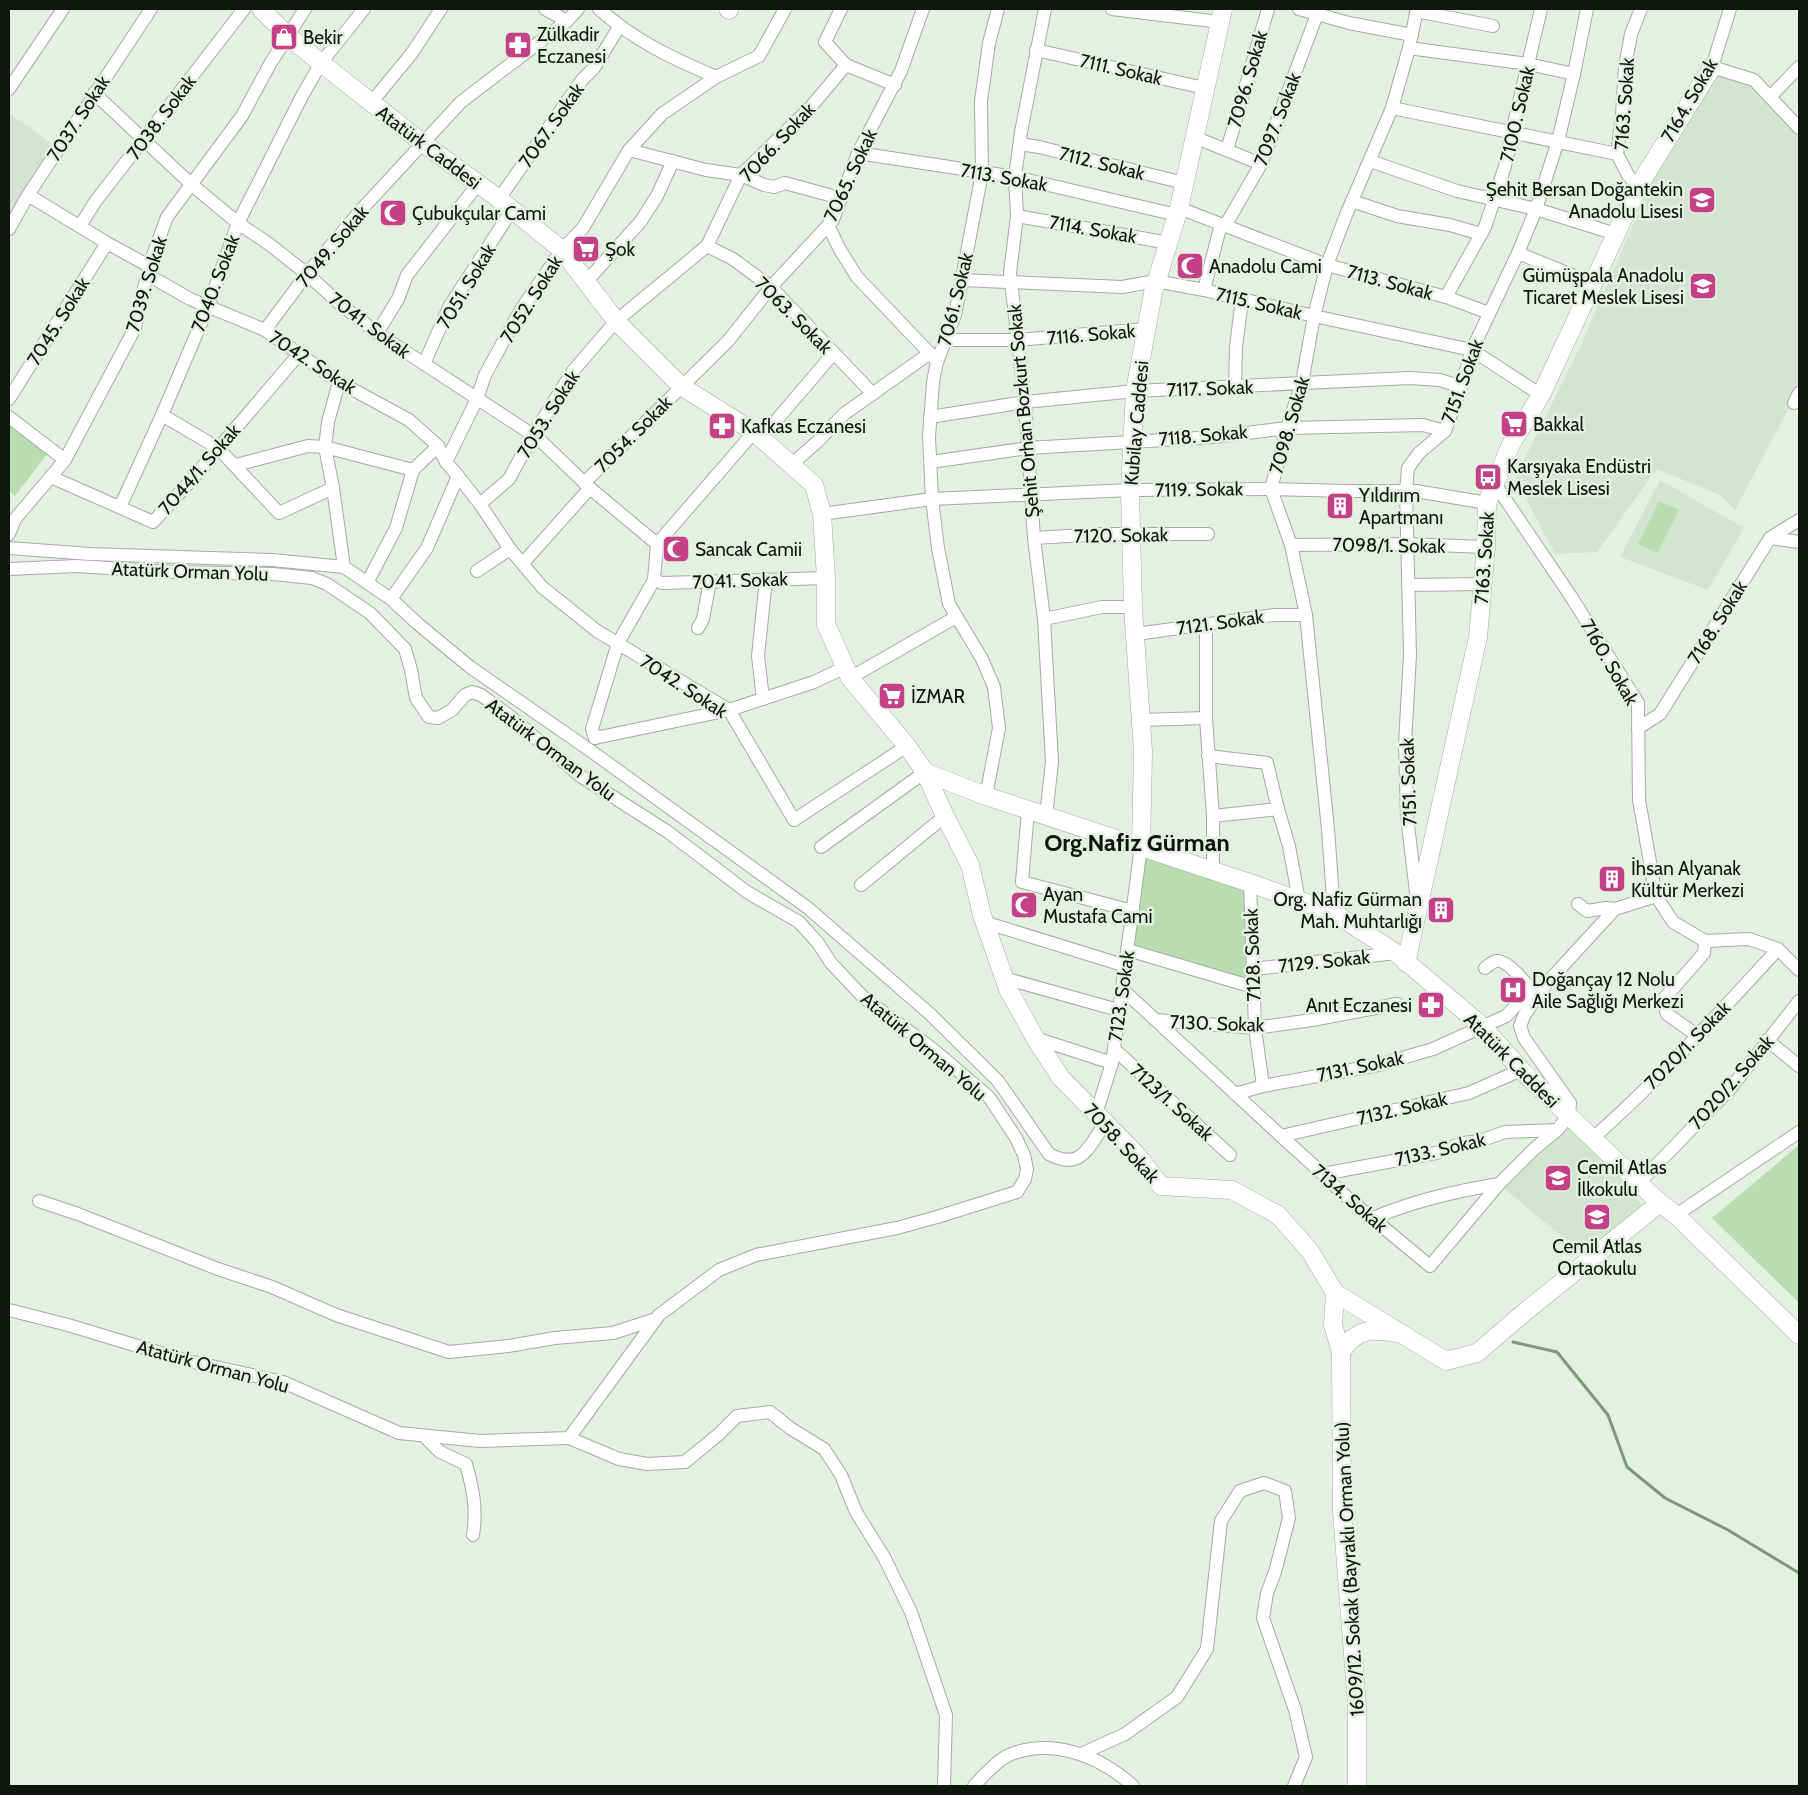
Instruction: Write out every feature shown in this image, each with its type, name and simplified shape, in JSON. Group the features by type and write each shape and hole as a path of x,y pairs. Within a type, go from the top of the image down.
{"main road":[{"name":"Atatürk Caddesi","path":"261,9 288,36 371,103 499,199 562,250 616,322 681,386 758,434 814,486 822,514 826,578 826,624 848,673 907,746 925,772 986,796 1250,883 1334,913 1401,958 1482,1026 1521,1070 1799,1335"},
{"name":"Kubilay Caddesi","path":"1141,847 1143,752 1133,607 1130,490 1135,390 1156,281 1178,212 1222,15"},
{"name":"7164. Sokak","path":"1638,187 1712,67"},
{"name":"7163. Sokak","path":"1401,958 1418,906 1437,827 1478,637 1486,547 1487,503 1511,444 1541,395 1638,187"},
{"name":"7058. Sokak","path":"925,772 970,865 984,922 1008,989 1035,1038 1061,1078 1137,1155 1161,1186 1232,1190 1278,1215 1310,1251 1335,1293 1446,1361 1477,1353 1660,1203"},
{"name":"1609/12. Sokak (Bayraklı Orman Yolu)","path":"1335,1293 1334,1325 1341,1352 1342,1512 1357,1706 1357,1786"},
{"path":"1334,1325 1336,1318 1346,1311 1376,1317"},
{"path":"1341,1352 1348,1341 1368,1331 1377,1329 1404,1335"}],"street":[{"path":"9,89 63,9"},
{"name":"7037. Sokak","path":"9,229 28,195 151,9"},
{"name":"7038. Sokak","path":"80,226 168,106 244,9"},
{"name":"7039. Sokak","path":"9,534 15,519 65,460 135,328 149,271 167,217 242,116 270,64 304,9"},
{"name":"7040. Sokak","path":"120,507 162,415 208,306 238,223 302,96 322,63 364,9"},
{"path":"371,103 412,53 442,9"},
{"path":"545,9 567,21"},
{"name":"7049. Sokak","path":"265,330 307,274 362,209 461,102 567,21 578,9"},
{"path":"599,9 619,27 670,58 716,77"},
{"name":"7052. Sokak","path":"446,462 477,399 485,375 520,311 562,250 584,228 629,150 662,114 716,77 759,56 786,9"},
{"path":"842,9 825,42 846,65 895,86"},
{"name":"7065. Sokak","path":"681,386 728,341 771,287 833,220 858,153 902,71 923,9"},
{"name":"7061. Sokak","path":"986,796 999,728 995,694 982,659 949,604 938,548 932,499 929,437 934,357 946,340 955,315 982,173 981,101 989,43 998,9"},
{"name":"Şehit Orhan Bozkurt Sokak","path":"1045,9 1021,132 1015,177 1017,216 1010,273 1025,402 1030,494 1044,619 1052,762 1046,816"},
{"path":"1112,9 1222,15"},
{"name":"7096. Sokak","path":"1227,150 1268,9"},
{"path":"1299,9 1318,11 1410,42 1574,74"},
{"name":"7100. Sokak","path":"1446,298 1481,234 1494,200 1505,166 1542,9"},
{"name":"7151. Sokak","path":"1418,906 1407,817 1405,743 1410,655 1406,491 1408,468 1419,453 1445,431 1472,350 1518,253 1536,209 1558,141 1587,9"},
{"name":"7163. Sokak","path":"1638,187 1628,174 1618,154 1625,67 1631,34 1641,9"},
{"path":"1417,10 1492,26"},
{"name":"7098. Sokak","path":"1334,913 1328,829 1306,615 1291,545 1271,488 1287,428 1302,383 1314,316 1327,265 1392,108 1417,10"},
{"name":"7164. Sokak","path":"1712,67 1726,10"},
{"name":"7097. Sokak","path":"1204,290 1223,225 1261,164 1318,11"},
{"name":"7067. Sokak","path":"499,199 582,80 594,68 619,27"},
{"name":"7111. Sokak","path":"1036,50 1206,87"},
{"name":"7066. Sokak","path":"616,322 707,246 741,175 809,108 846,65"},
{"path":"1712,67 1754,80 1799,128"},
{"path":"1770,97 1799,67"},
{"name":"7041. Sokak","path":"94,94 192,185 238,223 269,244 307,274 340,304 377,333 544,444 587,486 656,544"},
{"path":"1392,108 1618,154"},
{"path":"1194,137 1261,164"},
{"name":"7112. Sokak","path":"1020,144 1184,183"},
{"path":"629,150 706,170 741,175 764,185 774,187 785,183 840,198"},
{"name":"7113. Sokak","path":"858,153 1015,177 1178,212 1223,225 1327,265 1446,298 1489,313"},
{"path":"586,282 642,221 657,196 673,161"},
{"path":"1370,161 1457,191 1536,209 1616,234"},
{"path":"377,333 398,300 407,275 478,184"},
{"name":"7042. Sokak","path":"28,195 107,243 190,299 265,330 339,382 409,420 438,446 446,462 480,504 510,549 542,587 598,631 728,710 794,820 907,746"},
{"path":"1352,202 1397,216 1450,225 1481,234"},
{"name":"7051. Sokak","path":"424,364 449,307 512,210"},
{"name":"7114. Sokak","path":"1017,216 1169,243"},
{"path":"792,464 844,414 872,394 934,357 857,277 839,248 828,225"},
{"name":"7045. Sokak","path":"9,399 107,243"},
{"name":"7063. Sokak","path":"707,246 733,259 771,287 872,394"},
{"path":"1518,253 1594,284"},
{"name":"7115. Sokak","path":"962,280 1122,286 1156,281 1204,290 1472,350 1541,395"},
{"path":"1236,387 1236,347 1242,299"},
{"name":"7053. Sokak","path":"480,504 509,479 532,435 573,371 616,322"},
{"name":"7116. Sokak","path":"946,340 965,342 1017,340 1146,329"},
{"name":"7044/1. Sokak","path":"51,477 153,522 299,354"},
{"path":"595,738 592,729 618,643 654,580 656,544 833,354"},
{"name":"7117. Sokak","path":"930,417 1025,402 1135,390 1410,378 1440,380 1461,387"},
{"path":"9,548 90,554 272,560 344,567 325,447 328,422 339,382"},
{"name":"7054. Sokak","path":"522,563 587,486 681,386"},
{"path":"162,415 218,448 279,513 333,488"},
{"path":"9,417 65,460"},
{"name":"7118. Sokak","path":"931,462 1028,448 1215,437 1287,428 1423,425 1445,431"},
{"path":"236,465 308,446 325,447 413,470"},
{"path":"367,583 396,528 413,470 438,446"},
{"path":"391,599 427,548 458,476"},
{"name":"7160. Sokak","path":"1495,484 1570,595 1638,703 1639,800 1656,896"},
{"name":"7119. Sokak","path":"822,514 932,499 1130,490 1271,488 1416,491 1487,503"},
{"name":"7168. Sokak","path":"1638,728 1660,714 1770,538 1799,520"},
{"name":"7120. Sokak","path":"1034,538 1102,534 1208,534"},
{"path":"1770,538 1799,542"},
{"name":"7098/1. Sokak","path":"1291,545 1407,544 1486,547"},
{"path":"477,571 510,549"},
{"name":"Atatürk Orman Yolu","path":"9,569 76,566 174,572 273,574 312,578 327,584 370,612 405,648 416,698 429,717 438,718 452,710 464,695 472,692 481,695 511,717 579,775 668,832 747,892 799,922 818,943 831,963 863,997 934,1050 989,1097 1016,1138 1024,1155 1026,1169 1025,1179 1017,1192 897,1228 756,1255 719,1270 656,1319 569,1438 480,1441 399,1433 282,1382 184,1360 68,1325 9,1310"},
{"name":"7123. Sokak","path":"344,567 391,599 470,667 588,749 823,920 930,1014 998,1081 1050,1154 1060,1160 1072,1160 1081,1157 1100,1119 1112,1063 1141,847"},
{"name":"7041. Sokak","path":"654,580 662,583 826,578"},
{"path":"763,699 758,656 766,580"},
{"path":"698,628 703,619 710,581"},
{"path":"1408,585 1483,584"},
{"path":"1044,619 1102,607 1133,607"},
{"name":"7121. Sokak","path":"1136,634 1274,615 1306,615"},
{"path":"588,749 595,738 728,710 848,673 956,617"},
{"path":"1206,624 1206,718 1213,816 1213,872"},
{"path":"1141,720 1206,718"},
{"path":"1208,756 1267,763 1289,846 1299,901"},
{"path":"821,847 925,772"},
{"path":"1213,816 1278,809"},
{"path":"1028,810 1022,882 1133,911"},
{"path":"861,885 945,816"},
{"name":"7128. Sokak","path":"1250,883 1255,1028 1263,1086"},
{"path":"1578,904 1587,911 1606,908 1615,909 1656,896 1673,922 1705,941 1748,939 1778,948 1799,970"},
{"path":"1569,1116 1570,1103 1524,1038 1520,1026 1546,984 1615,909"},
{"path":"984,922 1126,966"},
{"path":"1698,1036 1667,1014 1663,1000 1704,953 1705,941"},
{"name":"7020/1. Sokak","path":"1592,1139 1698,1036 1778,948"},
{"path":"1128,950 1253,988"},
{"name":"7129. Sokak","path":"1253,969 1401,958"},
{"name":"7131. Sokak","path":"1235,1094 1263,1086 1378,1065 1433,1049 1506,1016 1531,990 1521,977 1502,961 1496,961 1485,968"},
{"path":"1004,978 1118,1010"},
{"name":"7134. Sokak","path":"1122,989 1342,1193 1430,1266 1498,1184 1534,1149 1557,1130 1569,1116"},
{"name":"7020/2. Sokak","path":"1639,1183 1730,1089 1799,1001"},
{"name":"7130. Sokak","path":"1156,1020 1255,1028 1312,1020 1397,1004"},
{"path":"1035,1038 1112,1063"},
{"path":"1767,1040 1799,1066"},
{"name":"7123/1. Sokak","path":"1114,1049 1230,1155"},
{"name":"7132. Sokak","path":"1281,1136 1469,1093 1521,1070"},
{"name":"7133. Sokak","path":"1323,1174 1436,1153 1505,1132 1557,1130"},
{"path":"1676,1216 1799,1132"},
{"path":"1373,1218 1427,1199 1498,1184"},
{"path":"39,1201 272,1287 336,1315 449,1352 508,1346 555,1338 613,1333 656,1319"},
{"path":"569,1438 619,1459 647,1464 685,1462 719,1434 736,1416 770,1412 790,1428 824,1449 841,1475 856,1512 884,1557 911,1612 926,1654 946,1716 944,1786"},
{"path":"424,1436 440,1452 466,1464 474,1491 475,1522 473,1535"},
{"path":"1081,1754 1125,1734 1177,1697 1207,1649 1221,1521 1240,1491 1264,1483 1285,1491 1289,1518 1275,1572 1267,1593 1263,1618 1294,1710 1306,1757 1294,1786"},
{"path":"974,1786 1007,1756 1036,1747 1061,1749 1081,1754 1118,1772 1133,1786"}],"shaded area":[{"name":"Gümüşpala Anadolu Ticaret Meslek Lisesi","path":"1714,70 1762,91 1799,132 1799,389 1735,510 1720,495 1657,469 1597,552 1555,554 1515,478 1581,345 1667,146"},
{"path":"9,113 53,145 9,214"},
{"path":"1660,480 1744,528 1708,590 1620,557"},
{"path":"1568,1124 1612,1168 1642,1205 1589,1258 1504,1189"}],"green space":[{"path":"9,423 48,453 15,496 9,491"},
{"path":"1659,501 1679,510 1657,553 1638,544"},
{"path":"1146,855 1247,889 1250,980 1134,946"},
{"path":"1799,1145 1799,1303 1712,1218"}],"waterway":[{"path":"1513,1342 1557,1352 1608,1415 1627,1467 1665,1498 1728,1530 1799,1573"}],"place":[{"name":"Bekir","path":"284,37"},
{"name":"Zülkadir Eczanesi","path":"518,45"},
{"name":"Şehit Bersan Doğantekin Anadolu Lisesi","path":"1702,200"},
{"name":"Çubukçular Cami","path":"393,213"},
{"name":"Şok","path":"586,249"},
{"name":"Anadolu Cami","path":"1190,266"},
{"name":"Gümüşpala Anadolu Ticaret Meslek Lisesi","path":"1703,286"},
{"name":"Bakkal","path":"1514,424"},
{"name":"Kafkas Eczanesi","path":"722,426"},
{"name":"Karşıyaka Endüstri Meslek Lisesi","path":"1488,477"},
{"name":"Yıldırım Apartmanı","path":"1340,506"},
{"name":"Sancak Camii","path":"676,549"},
{"name":"İZMAR","path":"892,696"},
{"name":"İhsan Alyanak Kültür Merkezi","path":"1612,879"},
{"name":"Ayan Mustafa Cami","path":"1024,905"},
{"name":"Org. Nafiz Gürman Mah. Muhtarlığı","path":"1441,910"},
{"name":"Doğançay 12 Nolu Aile Sağlığı Merkezi","path":"1513,990"},
{"name":"Anıt Eczanesi","path":"1431,1005"},
{"name":"Cemil Atlas İlkokulu","path":"1558,1178"},
{"name":"Cemil Atlas Ortaokulu","path":"1597,1217"}],"district":[{"name":"Org.Nafiz Gürman","path":"1137,843"}]}
